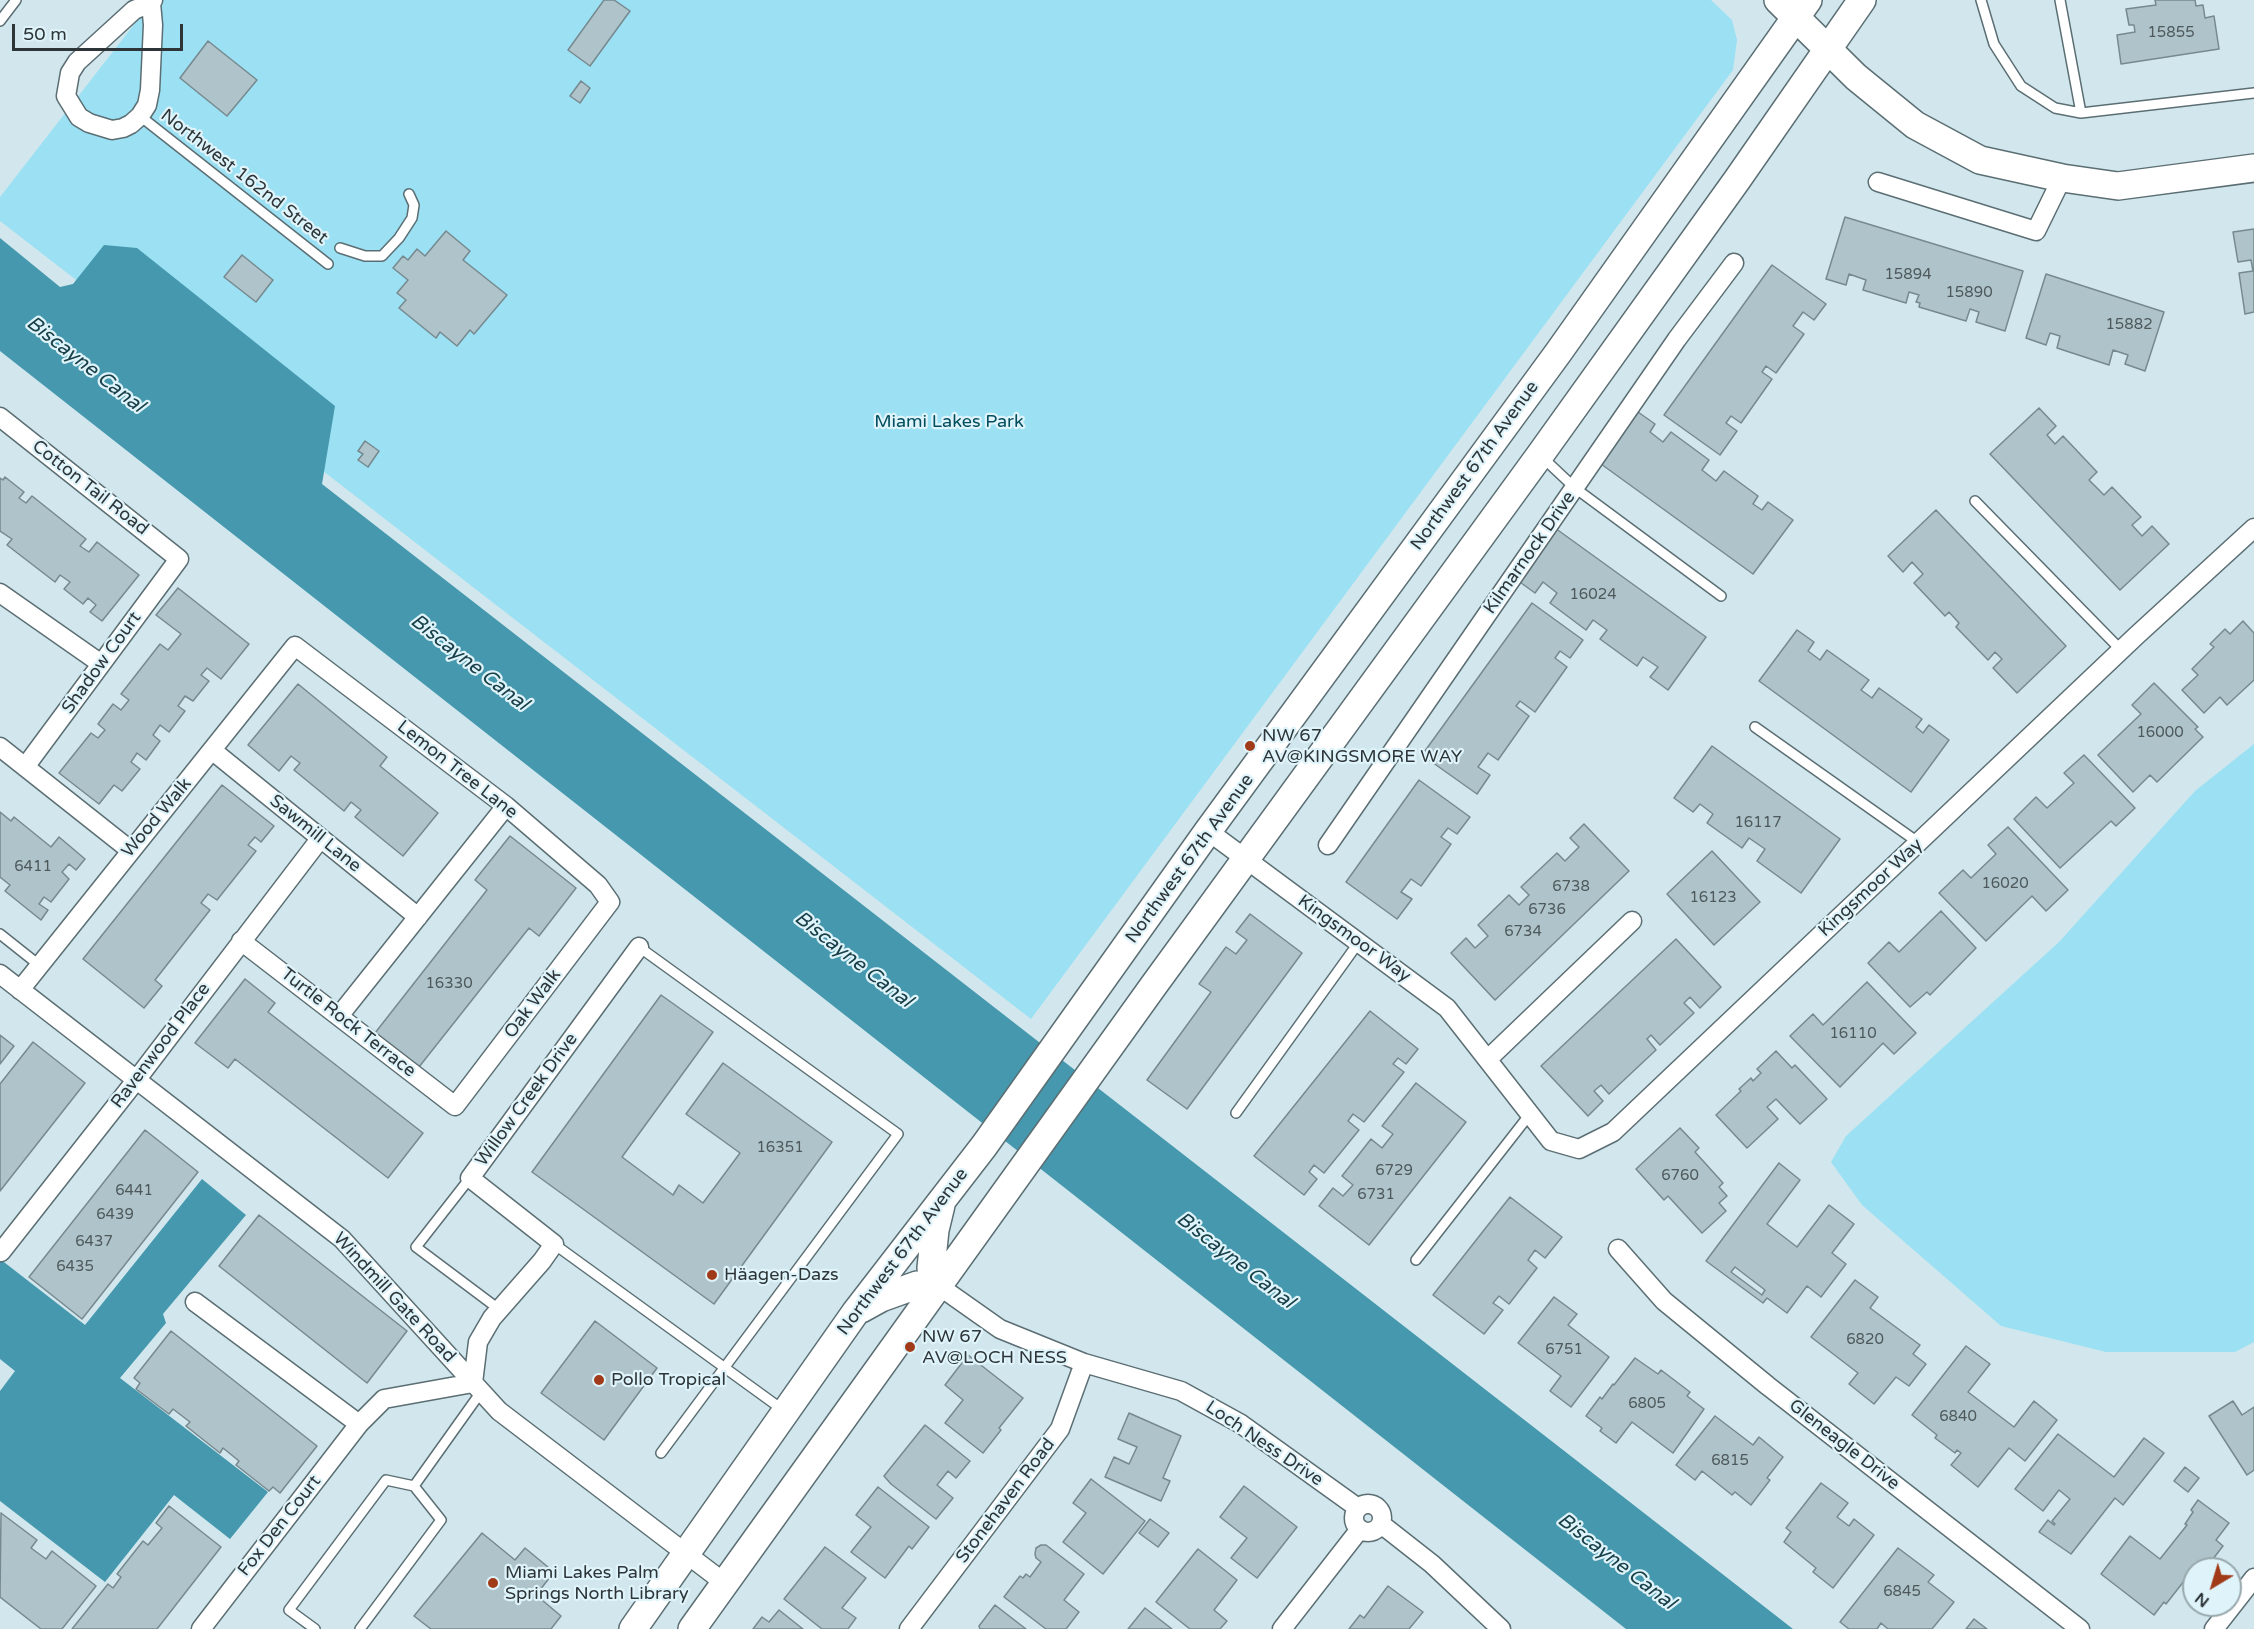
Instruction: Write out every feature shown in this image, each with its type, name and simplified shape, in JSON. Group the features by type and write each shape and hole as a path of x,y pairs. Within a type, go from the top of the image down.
{"main road":[{"path":"692,1629 1154,985 1540,455 1737,180 1862,0"},
{"path":"1794,6 1828,48 1856,77 1915,125 1980,160 2062,178 2118,186 2254,168"},
{"name":"Northwest 67th Avenue","path":"633,1629 855,1313 984,1146 1208,831 1503,429 1794,6"},
{"path":"1503,429 1540,455"},
{"path":"939,1286 931,1268 935,1230 942,1200"},
{"path":"855,1313 881,1298 917,1284 939,1286"}],"street":[{"path":"152,2 150,90 147,105 141,116 131,124 112,130 89,123 79,117 66,96 70,73 84,56 134,10 152,2"},
{"path":"1878,182 2036,231 2062,178"},
{"name":"Kilmarnock Drive","path":"1328,845 1677,339 1734,263"},
{"name":"Cotton Tail Road","path":"0,417 179,559"},
{"name":"Kingsmoor Way","path":"1208,831 1447,1008 1551,1141 1579,1149 1613,1132 2121,650 2254,528"},
{"name":"Shadow Court","path":"25,767 179,559"},
{"path":"0,593 100,663"},
{"name":"Wood Walk","path":"20,990 295,646"},
{"name":"Lemon Tree Lane","path":"295,646 506,806 598,885 610,902"},
{"path":"0,747 130,850"},
{"name":"Sawmill Lane","path":"213,751 418,917"},
{"path":"339,1016 506,806"},
{"name":"Ravenwood Place","path":"1,1252 137,1079 320,839"},
{"name":"Oak Walk","path":"455,1106 610,902"},
{"path":"1488,1059 1632,921"},
{"name":"Turtle Rock Terrace","path":"241,941 455,1106"},
{"name":"Willow Creek Drive","path":"554,1244 470,1178 639,947"},
{"name":"Windmill Gate Road","path":"0,974 342,1239 499,1411 726,1584"},
{"path":"477,1387 478,1342 500,1310 554,1244"},
{"name":"Gleneagle Drive","path":"1618,1250 1664,1301 1759,1379 2080,1629"},
{"name":"Loch Ness Drive","path":"939,1286 1000,1329 1084,1363 1181,1391 1241,1424 1358,1508"},
{"path":"195,1302 359,1424"},
{"name":"Stonehaven Road","path":"909,1629 1060,1429 1084,1363"},
{"name":"Fox Den Court","path":"201,1629 359,1424 384,1399 477,1387"},
{"path":"1365,1504 1375,1505 1383,1516 1381,1524 1374,1531 1360,1529 1355,1522 1358,1508 1365,1504"},
{"path":"1381,1524 1432,1564 1501,1629"},
{"path":"1282,1629 1360,1529"},
{"path":"2214,1629 2254,1578"}],"lane":[{"path":"0,21 16,0"},
{"path":"1981,0 1994,45 2021,86 2055,108 2081,113 2254,93"},
{"path":"2060,0 2081,113"},
{"name":"Northwest 162nd Street","path":"141,116 328,264"},
{"path":"340,248 365,256 382,256 399,238 412,218 414,205 408,194"},
{"path":"1540,455 1575,488 1721,596"},
{"path":"1975,501 2121,650"},
{"path":"1755,727 1919,843"},
{"path":"0,934 39,965"},
{"path":"1236,1113 1359,942"},
{"path":"639,947 898,1134 661,1453"},
{"path":"1416,1260 1530,1114"},
{"path":"470,1178 416,1247 500,1310"},
{"path":"554,1244 785,1412"},
{"path":"414,1486 477,1387"},
{"path":"315,1629 289,1610 386,1480 414,1486 441,1520 360,1629"}],"green space":[{"name":"Miami Lakes Park","path":"153,0 1711,0 1732,20 1737,40 1733,70 1031,1019 0,221 0,197"},
{"path":"2254,744 2254,1342 2235,1352 2106,1352 2001,1326 1862,1205 1831,1162 1846,1136 2059,942 2195,791"}],"water":[{"name":"Biscayne Canal","path":"0,238 60,287 73,284 104,245 137,248 335,406 322,484 1793,1629 1626,1629 0,351"},
{"path":"202,1179 246,1215 163,1314 166,1323 120,1378 268,1492 230,1539 174,1495 105,1582 0,1501 0,1391 15,1371 0,1359 0,1259 85,1325"}],"building":[{"path":"604,0 614,0 630,11 590,66 568,50"},
{"path":"2155,0 2195,0 2196,6 2203,5 2205,18 2214,16 2219,49 2121,64 2117,35 2135,32 2134,25 2129,25 2126,9 2156,5"},
{"path":"208,41 257,80 227,116 180,78"},
{"path":"581,81 590,88 580,103 570,96"},
{"path":"1845,217 2023,271 2005,331 1976,322 1979,312 1970,309 1966,321 1919,307 1920,303 1916,302 1919,295 1909,292 1906,303 1863,290 1866,280 1849,274 1846,285 1826,279"},
{"path":"2254,229 2254,312 2245,314 2239,273 2253,271 2251,260 2238,262 2233,232"},
{"path":"446,231 470,251 463,260 507,295 474,334 470,330 457,346 440,332 436,338 399,308 406,300 397,293 408,280 393,268 403,256 408,260 417,249 425,256"},
{"path":"242,255 273,280 256,302 224,277"},
{"path":"1772,265 1826,304 1814,320 1803,312 1793,326 1804,334 1776,373 1766,366 1762,372 1772,379 1741,423 1731,416 1726,423 1737,431 1720,455 1664,415"},
{"path":"2046,274 2164,312 2145,371 2125,364 2128,355 2113,350 2109,365 2057,348 2060,336 2050,333 2046,345 2026,338"},
{"path":"2039,408 2056,426 2047,435 2055,444 2063,436 2097,472 2089,480 2104,495 2112,487 2141,517 2132,525 2142,536 2152,526 2169,544 2120,590 1990,454"},
{"path":"1638,412 1655,424 1650,432 1663,442 1671,432 1709,460 1702,470 1716,481 1724,471 1758,496 1753,504 1762,510 1768,502 1793,520 1753,574 1601,464"},
{"path":"365,441 379,451 368,467 358,460 363,454 358,451"},
{"path":"5,477 24,492 19,498 26,503 32,496 86,539 80,546 89,552 97,542 139,575 102,621 90,612 96,605 88,598 83,604 64,589 70,582 60,575 55,582 7,545 12,539 0,531 0,478 3,480"},
{"path":"1936,510 2066,646 2017,693 1993,668 2002,659 1995,652 1988,660 1956,627 1959,623 1949,612 1945,616 1914,583 1923,574 1912,562 1903,572 1888,556"},
{"path":"1555,528 1706,637 1668,690 1650,677 1658,667 1643,657 1637,666 1600,639 1607,630 1593,620 1586,630 1550,603 1557,593 1543,582 1535,593 1517,580"},
{"path":"178,588 249,644 221,679 207,668 201,675 209,681 193,701 185,696 178,706 185,711 169,732 160,725 153,735 160,741 146,760 137,753 131,762 140,769 122,791 114,785 99,804 59,773 91,733 98,738 105,730 98,724 113,704 121,710 129,700 121,694 160,644 168,650 181,634 156,615"},
{"path":"1532,603 1583,640 1570,658 1560,651 1555,658 1567,667 1535,712 1520,701 1516,706 1529,716 1498,760 1488,753 1478,767 1490,775 1477,794 1422,755"},
{"path":"2243,621 2254,633 2254,680 2227,705 2220,697 2204,713 2182,690 2198,675 2192,669 2214,647 2210,644 2225,629 2230,634"},
{"path":"1797,630 1814,642 1808,651 1820,660 1827,650 1869,680 1861,690 1872,698 1879,688 1922,719 1916,727 1923,733 1929,725 1949,740 1911,792 1759,681"},
{"path":"2154,683 2198,727 2195,729 2203,737 2157,782 2150,775 2133,792 2098,755 2141,714 2132,705"},
{"path":"298,684 387,757 380,766 438,813 403,856 355,817 361,810 351,802 344,811 294,770 300,763 291,756 279,771 248,745"},
{"path":"1712,746 1840,839 1801,893 1757,861 1765,849 1749,838 1742,848 1707,823 1713,814 1700,804 1693,812 1674,798"},
{"path":"2084,755 2135,808 2116,826 2111,821 2060,868 2014,819 2036,797 2047,808 2074,783 2064,773"},
{"path":"1419,780 1470,817 1457,834 1448,828 1441,837 1451,844 1421,886 1411,879 1401,892 1412,899 1397,919 1346,882"},
{"path":"222,785 274,826 261,842 255,837 248,845 256,851 217,900 208,894 201,903 210,910 155,980 162,986 144,1008 83,959"},
{"path":"0,812 11,821 14,817 51,847 59,837 85,859 76,870 69,864 62,872 69,879 51,902 44,897 39,904 48,910 41,920 5,891 10,885 0,877"},
{"path":"1584,824 1629,871 1495,1000 1451,953 1466,938 1475,948 1488,936 1478,925 1509,895 1519,905 1529,895 1521,887 1557,853 1565,861 1579,847 1570,838"},
{"path":"2008,827 2068,890 2046,911 2032,896 1986,941 1939,893 1963,870 1971,878 1996,854 1988,845"},
{"path":"510,836 576,888 539,936 529,928 419,1067 375,1033 487,890 475,880"},
{"path":"1712,851 1760,902 1714,945 1667,894"},
{"path":"1941,911 1976,948 1930,995 1927,992 1910,1007 1868,963 1889,942 1899,952"},
{"path":"1250,914 1302,953 1187,1109 1147,1080 1211,992 1199,984 1226,947 1236,954 1247,940 1236,932"},
{"path":"1676,939 1721,987 1700,1008 1690,997 1684,1003 1694,1013 1660,1045 1651,1035 1647,1039 1656,1050 1609,1094 1601,1085 1594,1091 1603,1101 1588,1116 1541,1066"},
{"path":"245,979 275,1003 268,1012 423,1133 388,1178 235,1059 228,1068 195,1043"},
{"path":"1867,982 1916,1033 1894,1054 1883,1043 1840,1087 1790,1036 1813,1014 1823,1025"},
{"path":"661,995 713,1032 622,1157 673,1195 679,1185 703,1203 740,1153 686,1114 723,1063 832,1142 714,1304 532,1172"},
{"path":"1370,1011 1418,1049 1406,1064 1398,1058 1393,1064 1404,1072 1364,1122 1353,1114 1348,1121 1359,1130 1324,1173 1314,1165 1309,1172 1317,1179 1304,1195 1254,1156"},
{"path":"0,1035 14,1046 0,1064"},
{"path":"33,1042 85,1083 0,1191 0,1084"},
{"path":"1776,1051 1792,1068 1795,1065 1827,1099 1800,1124 1776,1099 1767,1107 1778,1119 1747,1148 1716,1115 1741,1091 1739,1089 1751,1078 1753,1081 1761,1073 1757,1069"},
{"path":"1416,1083 1466,1122 1369,1245 1319,1206 1333,1188 1343,1196 1353,1185 1342,1176 1371,1139 1382,1148 1393,1134 1382,1126"},
{"path":"1680,1128 1699,1148 1695,1152 1723,1183 1719,1187 1727,1196 1719,1203 1726,1211 1702,1233 1668,1196 1664,1200 1636,1169"},
{"path":"145,1130 198,1172 82,1319 29,1277"},
{"path":"1779,1163 1800,1180 1767,1224 1797,1247 1829,1205 1854,1224 1832,1253 1846,1264 1821,1297 1807,1286 1787,1313 1767,1298 1763,1303 1706,1261","holes":["1735,1267 1765,1290 1762,1295 1731,1272"]},
{"path":"1510,1197 1562,1237 1545,1258 1535,1250 1528,1260 1537,1268 1509,1304 1499,1296 1493,1303 1503,1310 1484,1334 1433,1295"},
{"path":"259,1215 407,1331 367,1383 219,1266"},
{"path":"1855,1280 1878,1297 1870,1308 1920,1345 1913,1354 1926,1364 1909,1386 1896,1377 1874,1404 1849,1384 1858,1373 1811,1337"},
{"path":"1554,1297 1577,1314 1568,1325 1609,1357 1571,1407 1550,1391 1561,1376 1518,1343"},
{"name":"Pollo Tropical","path":"595,1321 657,1368 604,1440 541,1393"},
{"path":"171,1331 317,1446 280,1493 273,1487 269,1491 236,1465 239,1461 223,1448 220,1453 186,1426 190,1422 173,1409 169,1414 136,1389 140,1383 134,1378"},
{"path":"1966,1346 1990,1364 1968,1392 2014,1427 2034,1401 2057,1420 2025,1461 2009,1448 1978,1487 1951,1465 1961,1453 1957,1450 1955,1453 1935,1438 1937,1435 1912,1415"},
{"path":"968,1355 1023,1398 983,1453 945,1423 963,1400 945,1385"},
{"path":"1635,1358 1658,1374 1661,1370 1690,1392 1687,1396 1704,1409 1673,1453 1632,1422 1616,1443 1586,1416"},
{"path":"2233,1401 2242,1415 2254,1407 2254,1470 2247,1475 2209,1416"},
{"path":"1129,1413 1181,1436 1163,1478 1170,1481 1161,1501 1105,1477 1114,1457 1129,1464 1137,1447 1118,1439"},
{"path":"1715,1416 1753,1445 1759,1437 1783,1457 1767,1478 1770,1480 1751,1505 1735,1492 1732,1495 1702,1471 1695,1480 1676,1465"},
{"path":"925,1425 970,1461 956,1478 948,1471 937,1485 953,1498 936,1519 884,1476"},
{"path":"2058,1434 2114,1477 2144,1438 2164,1453 2123,1505 2115,1498 2071,1554 2039,1532 2048,1520 2055,1524 2052,1521 2070,1499 2059,1490 2043,1511 2015,1489"},
{"path":"2185,1467 2199,1478 2188,1492 2174,1481"},
{"path":"1091,1479 1145,1521 1103,1574 1063,1542 1086,1513 1073,1503"},
{"path":"1821,1483 1848,1503 1837,1517 1849,1526 1854,1519 1874,1535 1833,1588 1813,1572 1816,1568 1784,1542 1791,1532 1786,1528"},
{"path":"1244,1486 1297,1527 1257,1578 1231,1558 1247,1538 1220,1517"},
{"path":"878,1487 929,1527 912,1549 909,1546 885,1578 851,1552 871,1527 856,1515"},
{"path":"2198,1500 2229,1523 2216,1540 2223,1546 2214,1557 2182,1557 2182,1584 2154,1615 2101,1574 2130,1536 2160,1559 2187,1525 2185,1524 2193,1512 2191,1510"},
{"path":"169,1506 221,1547 157,1629 72,1629 108,1584 113,1588 121,1577 117,1574 143,1541 148,1545 162,1528 156,1523"},
{"path":"1,1513 37,1540 31,1548 46,1559 52,1551 96,1586 62,1629 41,1629 0,1597"},
{"path":"1150,1519 1169,1533 1158,1547 1139,1533"},
{"name":"Miami Lakes Palm Springs North Library","path":"482,1533 515,1560 525,1548 554,1572 536,1595 561,1616 551,1629 431,1629 414,1616"},
{"path":"1046,1545 1084,1574 1064,1600 1079,1612 1066,1629 1046,1629 1004,1597 1020,1576 1023,1578 1026,1574 1030,1577 1041,1562 1035,1554 1036,1548"},
{"path":"825,1547 866,1578 842,1608 856,1618 848,1629 822,1629 784,1599"},
{"path":"1898,1548 1934,1575 1928,1582 1954,1602 1932,1629 1888,1629 1881,1623 1877,1629 1849,1629 1840,1622"},
{"path":"1198,1549 1237,1580 1214,1610 1227,1621 1220,1629 1190,1629 1156,1602"},
{"path":"1388,1586 1423,1612 1409,1629 1349,1629 1360,1615 1364,1618"},
{"path":"995,1605 1026,1629 980,1629 979,1626"},
{"path":"1145,1608 1172,1629 1128,1629"},
{"path":"779,1610 803,1629 753,1629 762,1617 769,1622"},
{"path":"1974,1619 1987,1629 1966,1629"}],"place":[{"name":"NW 67 AV@KINGSMORE WAY","path":"1250,746"},
{"name":"Häagen-Dazs","path":"712,1275"},
{"name":"NW 67 AV@LOCH NESS","path":"910,1347"},
{"name":"Pollo Tropical","path":"599,1380"},
{"name":"Miami Lakes Palm Springs North Library","path":"493,1583"}]}
